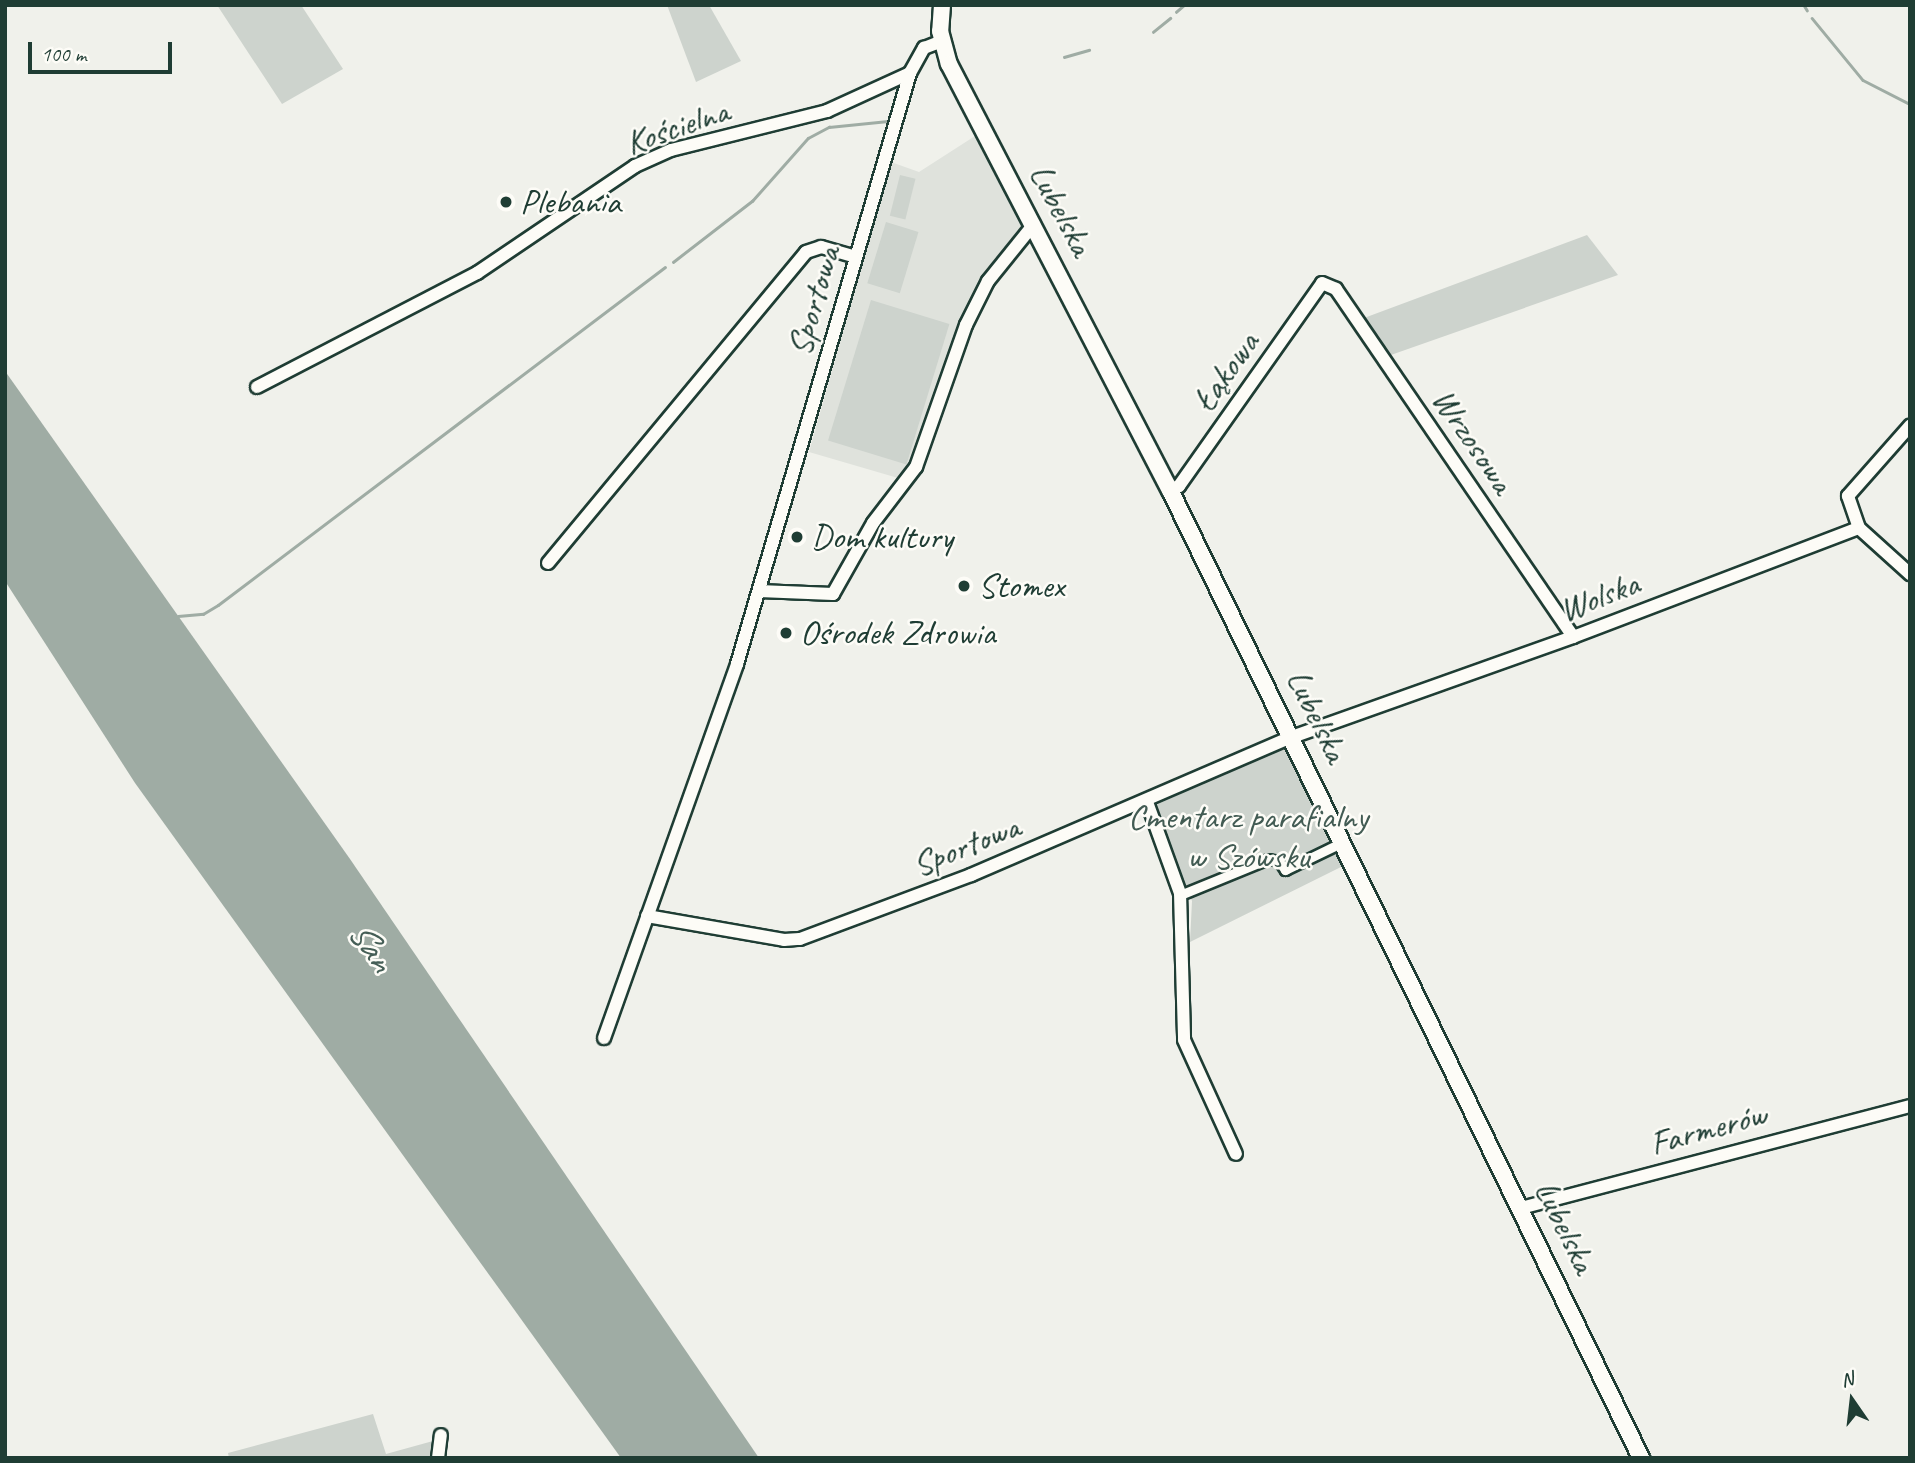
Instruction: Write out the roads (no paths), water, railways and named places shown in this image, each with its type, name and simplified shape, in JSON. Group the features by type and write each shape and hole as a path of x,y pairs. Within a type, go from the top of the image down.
{"main road":[{"name":"Lubelska","path":"942,5 942,41 953,71 1170,490 1641,1458"}],"street":[{"name":"Sportowa","path":"604,1038 712,741 759,592 910,73 924,48 942,41"},
{"name":"Kościelna","path":"257,387 477,273 635,166 671,150 827,111 910,73"},
{"path":"759,592 833,594 881,511 916,467 966,325 988,281 1034,224"},
{"path":"548,563 806,252 821,247 856,257"},
{"name":"Łąkowa","path":"1170,490 1179,486 1322,283"},
{"name":"Wrzosowa","path":"1322,283 1336,289 1573,637"},
{"path":"1910,426 1848,496 1859,528 1870,533 1910,574"},
{"name":"Wolska","path":"1292,737 1573,637 1859,528"},
{"name":"Sportowa","path":"647,916 783,940 800,939 971,875 1147,802 1292,737"},
{"path":"1147,802 1180,895 1184,1040 1236,1154"},
{"path":"1180,895 1268,859 1279,861 1285,870 1343,842"},
{"name":"Farmerów","path":"1521,1208 1910,1106"},
{"path":"438,1458 441,1435"}],"water":[{"name":"San","path":"5,371 350,859 759,1458 621,1458 135,783 5,581"}],"waterway":[{"path":"1176,12 1184,5"},
{"path":"1804,5 1807,10"},
{"path":"1153,32 1170,18"},
{"path":"1812,18 1863,80 1910,104"},
{"path":"1064,57 1089,50"},
{"path":"673,262 752,201 808,138 829,127 888,121"},
{"path":"178,616 203,614 218,605 665,267"}],"place":[{"name":"Plebania","path":"506,202"},
{"name":"Dom kultury","path":"797,537"},
{"name":"Stomex","path":"964,586"},
{"name":"Ośrodek Zdrowia","path":"786,633"}],"park label":[{"name":"Cmentarz parafialny w Szówsku","path":"1248,837"}]}
